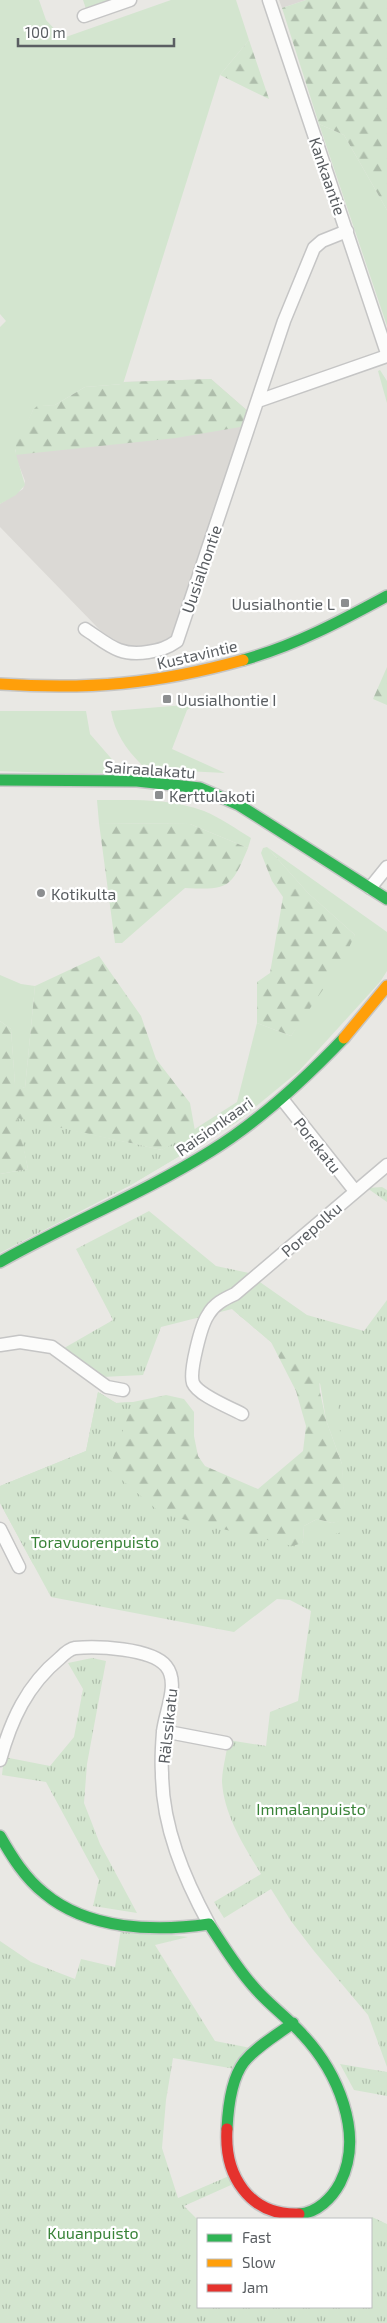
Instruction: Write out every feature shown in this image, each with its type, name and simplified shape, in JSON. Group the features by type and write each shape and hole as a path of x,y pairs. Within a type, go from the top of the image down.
{"street":[{"path":"84,16 130,0"},
{"name":"Kankaantie","path":"269,0 387,354"},
{"name":"Uusialhontie","path":"85,629 119,652 133,654 167,649 177,641 284,322 314,248 322,241 347,231"},
{"path":"258,401 387,354"},
{"name":"Kustavintie","path":"0,684 50,688 92,687 164,679 203,671 278,650 322,631 387,596"},
{"name":"Sairaalakatu","path":"0,780 137,781 200,788 239,805 387,899"},
{"path":"370,888 387,866"},
{"name":"Raisionkaari","path":"0,1262 39,1240 174,1173 213,1150 282,1098 328,1056 387,986"},
{"name":"Porekatu","path":"282,1098 355,1190"},
{"name":"Porepolku","path":"242,1414 201,1393 193,1383 192,1372 207,1315 219,1302 236,1294 355,1190 387,1165"},
{"path":"0,1345 20,1342 52,1347 107,1387 123,1390"},
{"path":"0,1528 19,1566"},
{"name":"Rälssikatu","path":"0,1760 7,1734 23,1699 45,1670 72,1648 98,1646 122,1648 146,1655 165,1665 172,1678 163,1731 162,1775 166,1811 188,1884 209,1924"},
{"path":"163,1731 226,1743"},
{"path":"0,1836 13,1861 33,1886 61,1906 93,1920 134,1927 192,1927 209,1924 260,1994 293,2023 320,2054 341,2092 348,2118 349,2149 345,2174 339,2189 320,2208 296,2216 269,2211 240,2185 233,2173 227,2145 232,2091 245,2062 293,2023"}],"shaded area":[{"path":"279,0 306,0 282,8"},
{"path":"211,379 250,413 168,655 127,658 0,527 0,504 23,489 25,481 15,455 124,382"}],"green space":[{"path":"0,0 39,0 46,20 63,38 171,0 236,0 249,40 220,75 123,384 85,387 55,405 42,406 33,410 15,451 25,485 16,495 0,504 0,327 6,321 0,314"},
{"path":"83,0 112,0 86,9"},
{"path":"306,0 387,0 387,210 344,135 319,124 282,8"},
{"path":"249,40 269,99 220,75"},
{"path":"319,124 344,135 387,210 387,326"},
{"path":"380,370 387,381 387,403 378,371"},
{"path":"211,379 250,413 246,426 176,438 15,455 16,444 33,410 37,406 55,405 85,387 123,384 124,382"},
{"path":"387,667 387,705 373,699"},
{"path":"197,704 187,710 172,749 225,773 146,769 134,757 119,736 111,711"},
{"path":"0,711 86,711 90,734 123,772 82,774 0,771"},
{"path":"97,800 165,802 191,807 216,817 251,838 248,848 190,824 99,823"},
{"path":"99,823 190,824 248,848 237,872 226,884 211,888 185,888 122,943 115,943"},
{"path":"267,847 387,932 387,971 380,982 299,1071 237,1122 129,1186 162,1150 237,1102 257,1023 291,1036 355,935 308,893"},
{"path":"267,847 308,893 355,935 342,962 291,1036 257,1023 257,982 270,973 283,897 272,881 261,853 263,848"},
{"path":"99,956 141,1016 156,1059 190,1103 195,1131 162,1150 18,1119 28,1169 0,1174 0,1021 11,1029 15,1084 25,1088 35,986"},
{"path":"0,975 21,984 35,986 25,1088 15,1085 11,1029 0,1021"},
{"path":"17,1118 162,1150 195,1131 198,1145 129,1186 0,1253 0,1174 28,1169"},
{"path":"382,1187 387,1190 387,1202 367,1188"},
{"name":"Toravuorenpuisto","path":"335,1201 257,1280 307,1315 364,1331 387,1300 387,2067 368,2015 314,1951 291,1921 271,1889 224,1918 214,1902 261,1874 236,1830 224,1794 222,1777 228,1740 266,1746 270,1712 298,1701 311,1611 290,1600 277,1599 234,1632 51,1597 0,1503 0,1486 86,1451 98,1392 116,1403 133,1402 109,1469 162,1514 292,1546 346,1531 338,1399 232,1309 161,1327 143,1375 102,1377 59,1351 113,1320 76,1249 149,1211 216,1266 249,1273"},
{"path":"232,1309 318,1362 320,1392 326,1420 342,1464 346,1520 332,1523 317,1519 304,1526 302,1553 51,1578 33,1564 0,1503 0,1486 86,1451 98,1392 116,1403 133,1402 166,1395 184,1399 194,1412 194,1436 198,1456 205,1466 258,1489 303,1451 306,1426 296,1391 271,1342"},
{"path":"312,1333 339,1372 349,1540 302,1553 304,1526 317,1519 332,1523 346,1519 342,1464 326,1420"},
{"path":"92,1658 106,1661 87,1764 84,1803 100,1844 137,1913 93,1906 99,1880 46,1782 2,1775 4,1757 50,1766 74,1737 83,1689 68,1663"},
{"name":"Kuuanpuisto","path":"121,1929 188,1937 155,1945 215,2041 256,2049 235,2069 173,2058 166,2100 162,2148 178,2198 229,2176 231,2185 184,2206 197,2219 197,2308 372,2308 372,2217 387,2224 387,2323 0,2323 0,1941 31,1962 75,1979 81,1959 115,1967"},
{"path":"340,2064 387,2072 387,2096 354,2090"}],"traffic: fast":[{"path":"243,660 281,648 335,624 387,596"},
{"path":"0,780 137,781 200,788 239,805 387,899"},
{"path":"0,1262 159,1181 211,1151 265,1113 344,1038"},
{"path":"0,1836 19,1867 37,1887 62,1905 81,1915 101,1921 145,1927 167,1928 209,1924 247,1979 315,2049 336,2084 344,2104 350,2144 347,2164 340,2183 333,2194 318,2208 299,2214"},
{"path":"227,2129 231,2094 236,2077 244,2062 267,2041 293,2023"}],"traffic: slow":[{"path":"0,684 63,686 123,683 181,675 243,660"},
{"path":"344,1038 387,986"}],"traffic: jam":[{"path":"227,2129 227,2146 230,2162 235,2177 243,2190 253,2200 266,2208 281,2213 299,2214"}],"place":[{"name":"Uusialhontie L","path":"345,603"},
{"name":"Uusialhontie I","path":"167,699"},
{"name":"Kerttulakoti","path":"159,795"},
{"name":"Kotikulta","path":"41,893"}],"park label":[{"name":"Immalanpuisto","path":"311,1808"}]}
